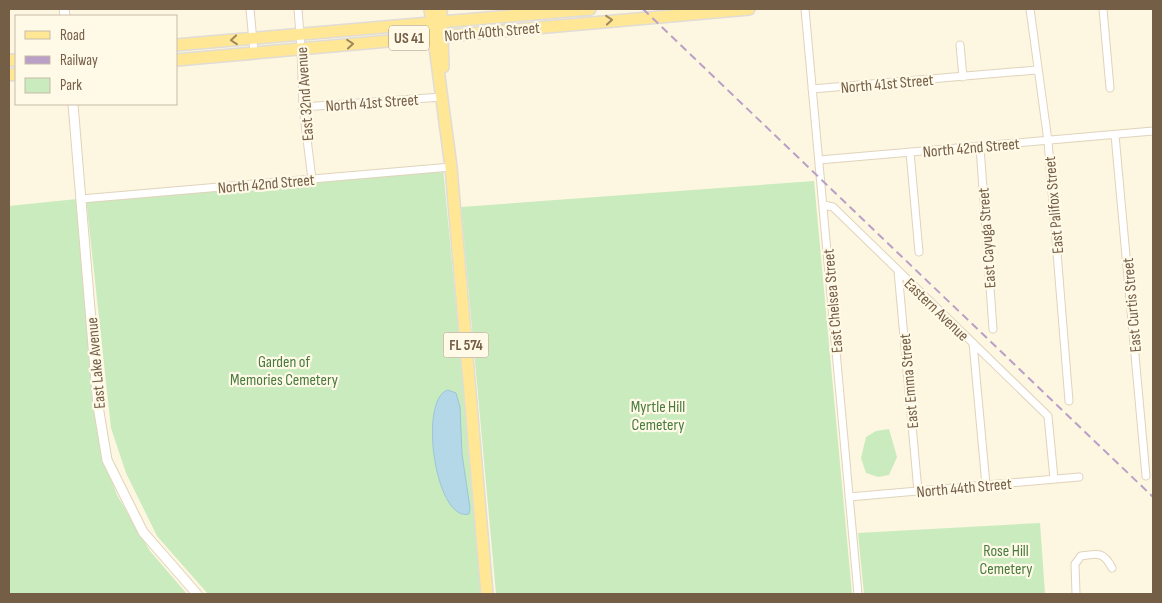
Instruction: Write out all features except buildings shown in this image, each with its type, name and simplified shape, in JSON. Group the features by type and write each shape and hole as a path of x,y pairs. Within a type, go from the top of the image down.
{"main road":[{"name":"FL 574","path":"430,9 436,22 438,36 442,97 451,167 488,594"},
{"name":"FL 574","path":"436,22 441,9"},
{"name":"North 40th Street","path":"178,45 590,9"},
{"name":"North 40th Street","path":"178,60 561,25 690,11 748,9"}],"street":[{"path":"250,9 254,52"},
{"name":"East 32nd Avenue","path":"298,9 302,107 312,179"},
{"name":"East Chelsea Street","path":"805,9 858,594"},
{"name":"East Palifox Street","path":"1030,9 1048,141 1068,401"},
{"path":"1103,9 1110,88"},
{"path":"560,11 561,25"},
{"path":"960,45 963,77"},
{"name":"North 41st Street","path":"812,89 1038,70"},
{"name":"North 41st Street","path":"302,107 442,97"},
{"name":"East Lake Avenue","path":"72,105 98,406 107,460 142,532 197,594"},
{"name":"North 42nd Street","path":"819,160 1115,135 1153,130"},
{"name":"East Curtis Street","path":"1115,135 1146,476"},
{"name":"East Cayuga Street","path":"980,147 992,330"},
{"path":"910,152 919,252"},
{"name":"North 42nd Street","path":"81,199 451,167"},
{"name":"Eastern Avenue","path":"823,205 833,208 1048,416 1054,479"},
{"name":"East Emma Street","path":"898,271 918,491"},
{"path":"973,343 986,485"},
{"name":"North 44th Street","path":"849,498 1079,477"},
{"path":"1076,594 1075,564 1081,556 1100,554 1107,558 1112,568"}],"green space":[{"name":"Garden of Memories Cemetery","path":"443,167 483,594 208,594 157,536 126,473 111,428 86,198"},
{"name":"Myrtle Hill Cemetery","path":"814,181 852,594 496,594 461,207"},
{"path":"77,199 93,406 101,452 117,495 150,551 187,594 9,594 9,206"},
{"path":"889,429 897,457 889,475 878,477 866,473 861,458 866,437 876,431"},
{"name":"Rose Hill Cemetery","path":"1040,523 1045,594 864,594 858,533"}],"water":[{"path":"448,390 456,393 460,407 462,454 470,508 469,514 457,512 447,500 434,458 432,435 434,414 439,398"}],"railway":[{"path":"643,9 1153,497"}]}
